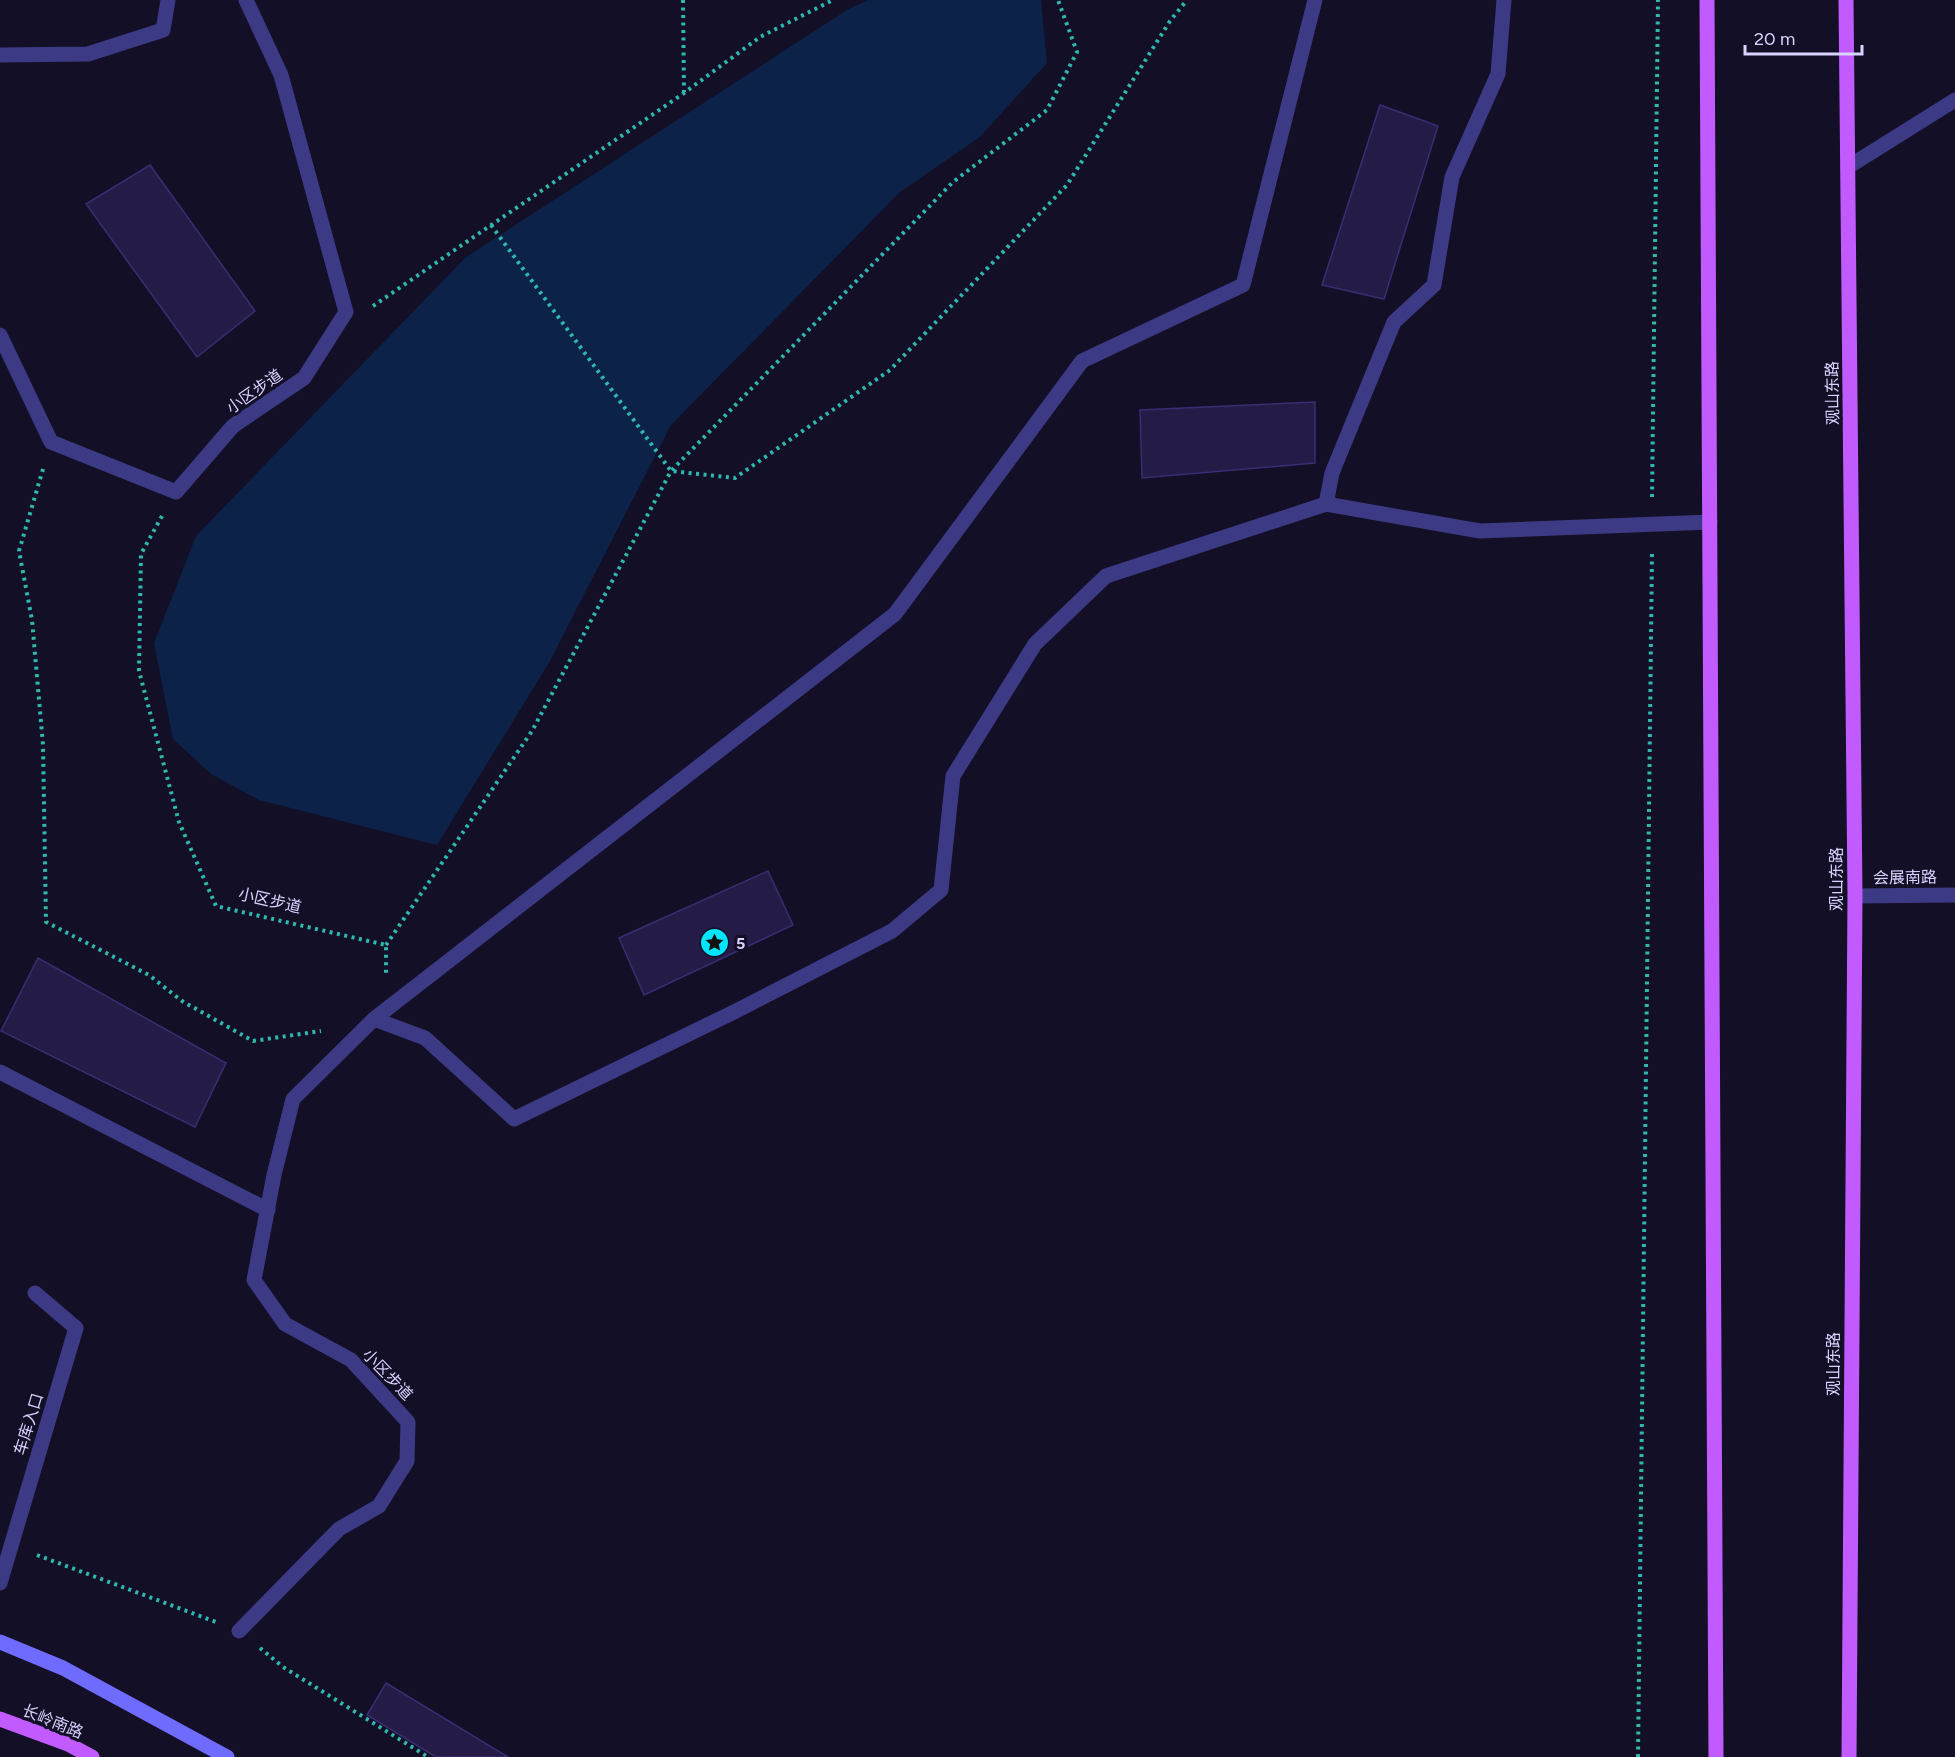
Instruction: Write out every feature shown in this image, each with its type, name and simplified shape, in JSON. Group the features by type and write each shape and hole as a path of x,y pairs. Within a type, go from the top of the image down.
{"main road":[{"path":"1707,0 1716,1757"},
{"name":"观山东路","path":"1846,0 1855,896 1849,1757"},
{"path":"0,1642 63,1668 227,1757"},
{"name":"长岭南路","path":"0,1719 68,1744 92,1757"}],"street":[{"path":"0,55 88,54 163,30 168,0"},
{"name":"小区步道","path":"176,492 233,426 304,378 346,312 281,75 246,0"},
{"name":"小区步道","path":"239,1631 339,1529 379,1506 407,1461 408,1422 351,1360 285,1324 254,1280 274,1175 293,1099 374,1019 895,614 1082,361 1243,285 1315,0"},
{"path":"1326,504 1332,473 1394,322 1434,285 1452,177 1498,75 1504,0"},
{"path":"1848,167 1955,100"},
{"path":"0,335 51,442 176,492"},
{"path":"374,1019 425,1038 514,1119 734,1012 892,931 940,890 953,776 1035,644 1106,576 1326,504 1480,531 1710,522"},
{"name":"会展南路","path":"1855,896 1955,895"},
{"path":"0,1072 268,1210"},
{"name":"车库入口","path":"0,1583 76,1328 34,1293"}],"path":[{"path":"683,0 684,93"},
{"path":"332,334 684,93 760,37 833,0"},
{"path":"386,976 386,945 532,731 671,471 953,182 1047,110 1077,52 1058,0"},
{"path":"491,225 671,471 735,478 890,370 1067,185 1170,21 1187,0"},
{"path":"1652,502 1658,0"},
{"path":"51,442 19,551 32,620 43,745 46,922 149,975 182,1001 253,1041 330,1029"},
{"name":"小区步道","path":"176,492 141,554 139,671 179,822 216,906 386,945"},
{"path":"1638,1757 1652,550"}],"water":[{"path":"868,0 1041,0 1047,63 980,137 900,192 671,425 550,661 437,845 259,800 211,774 173,739 154,643 196,536 466,257 847,10"}],"building":[{"path":"1380,105 1438,126 1384,299 1322,285"},
{"path":"150,165 255,311 197,357 86,204"},
{"path":"1315,402 1315,463 1142,478 1140,410"},
{"path":"768,871 793,925 644,995 619,938"},
{"path":"38,958 226,1063 195,1127 1,1031"},
{"path":"386,1683 508,1757 436,1757 367,1715"}],"place":[{"name":"5","path":"715,943"}]}
